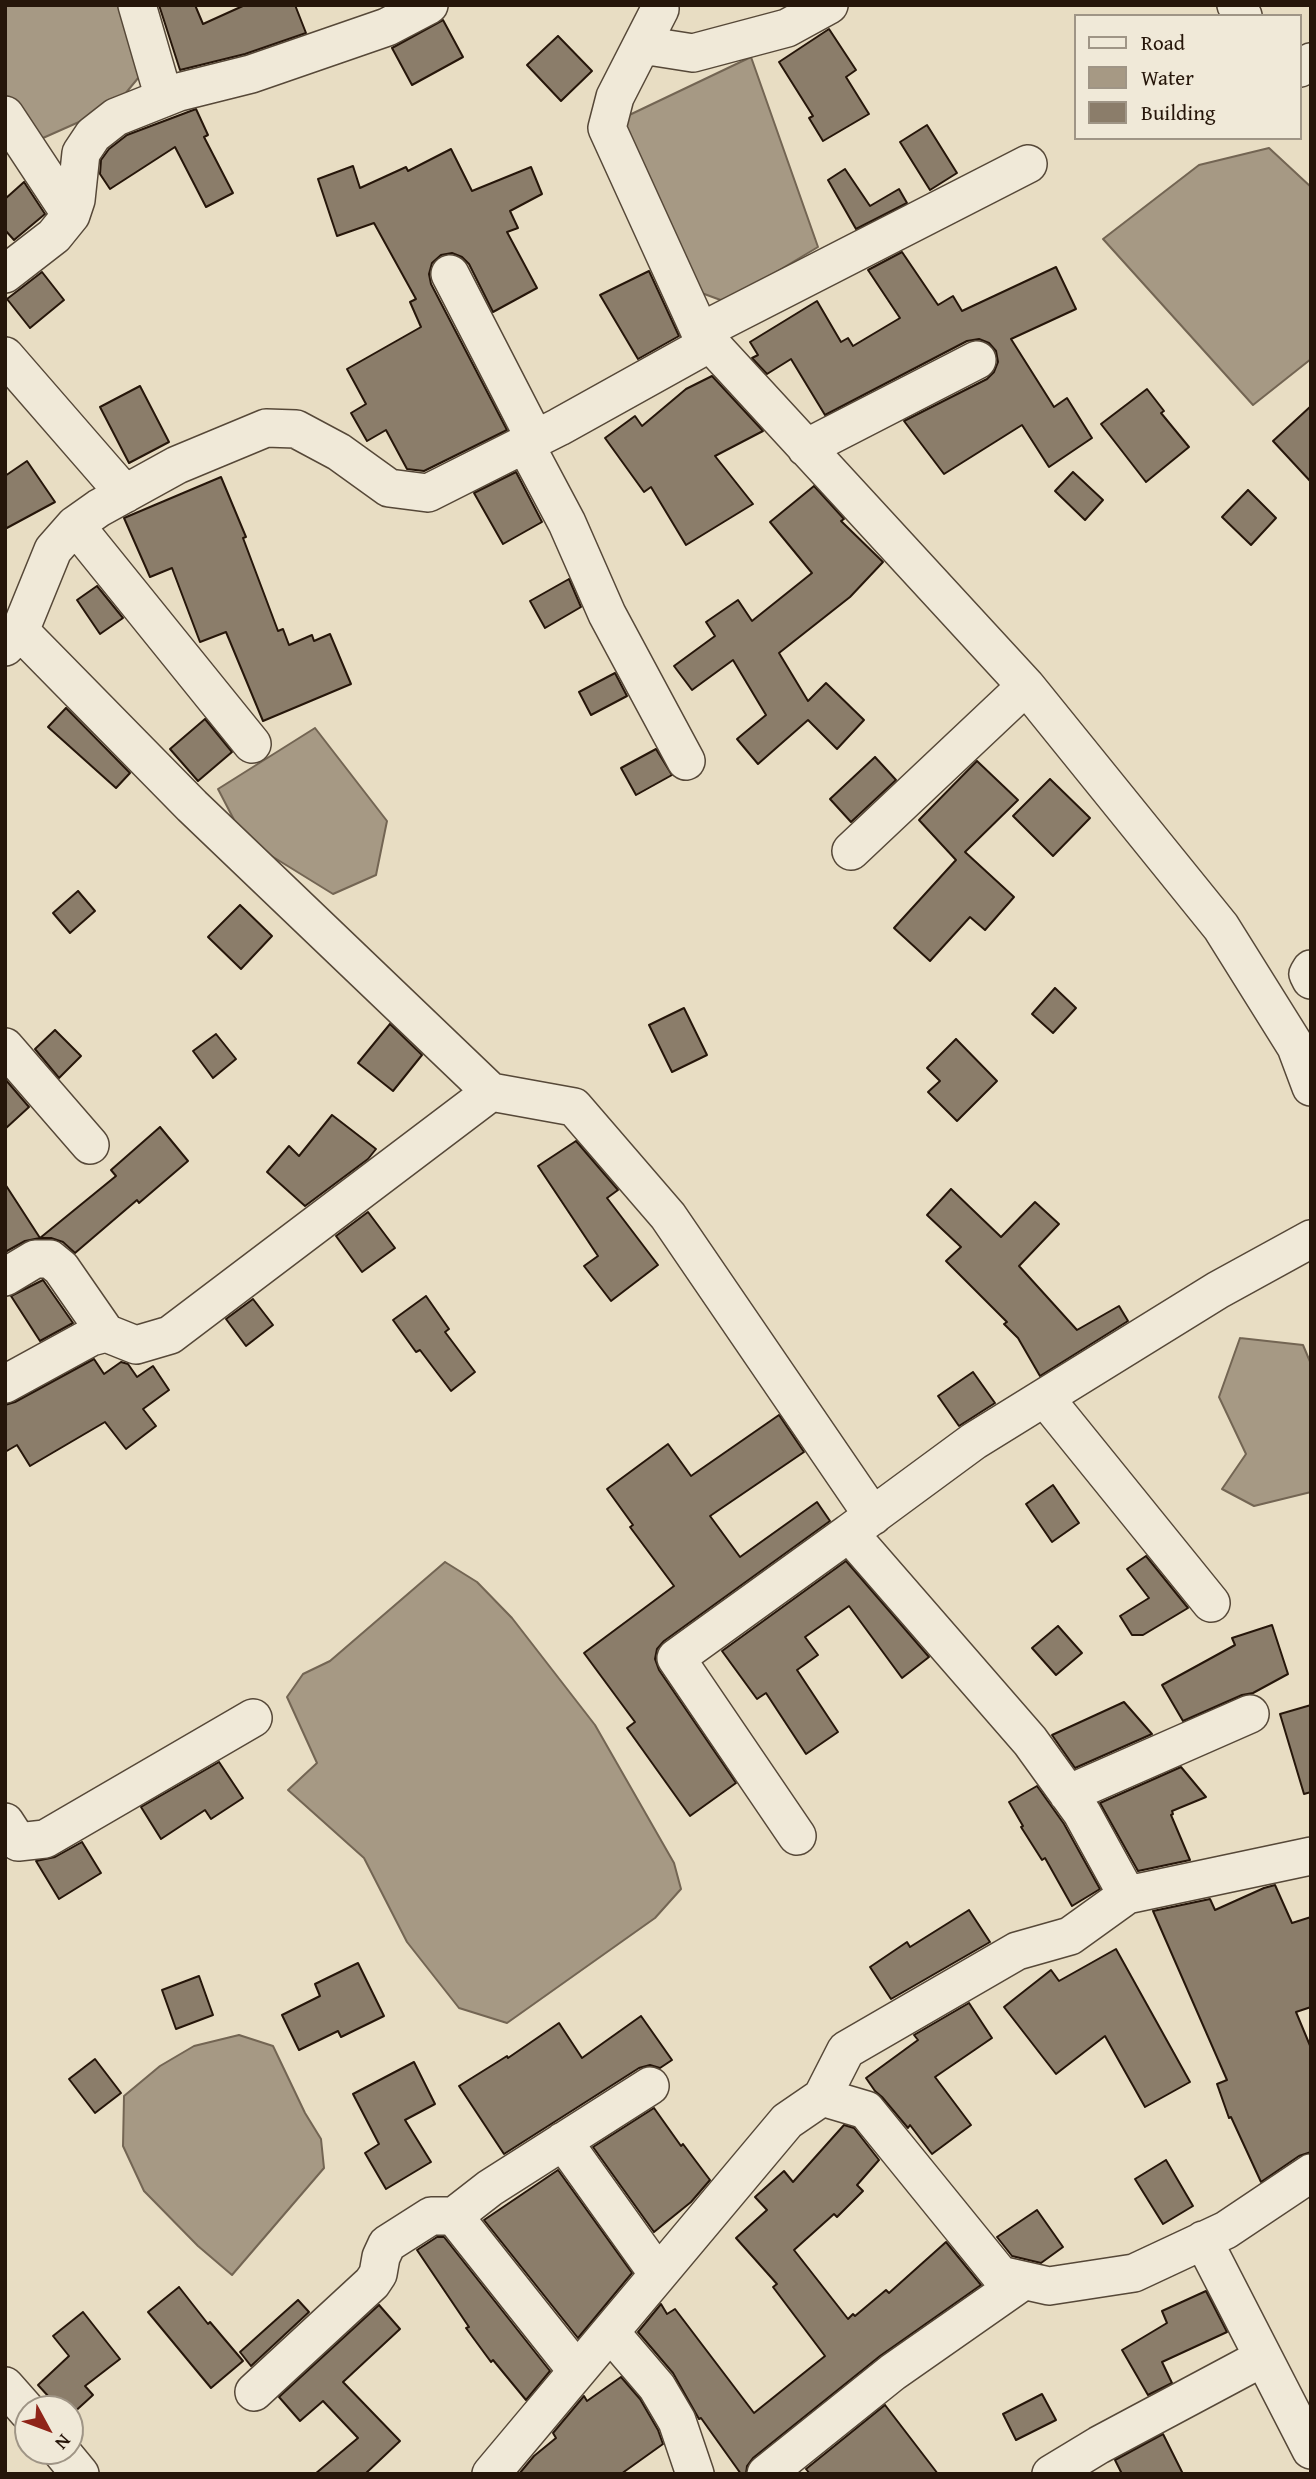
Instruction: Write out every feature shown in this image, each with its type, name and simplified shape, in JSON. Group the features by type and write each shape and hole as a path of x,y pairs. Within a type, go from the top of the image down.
{"street":[{"path":"137,5 164,98"},
{"path":"5,274 54,236 71,215 76,200 80,153 93,135 116,117 164,98 251,74 374,32 429,5"},
{"path":"659,5 660,9 615,97 607,128 705,337 1026,686 1221,927 1296,1047 1311,1087"},
{"path":"642,45 693,53 787,28 829,5"},
{"path":"5,115 71,215"},
{"path":"1028,164 705,337 530,442 428,493 389,488 339,452 296,429 265,428 177,465 75,525 53,550 13,639 491,1092 573,1107 668,1216 861,1524 1030,1741 1082,1813 1127,1895"},
{"path":"450,274 530,442 607,614 686,761"},
{"path":"5,356 125,494"},
{"path":"806,447 977,360"},
{"path":"75,525 252,744"},
{"path":"851,851 1026,686"},
{"path":"1311,969 1308,974 1311,980"},
{"path":"5,1047 89,1145"},
{"path":"5,1277 35,1259 50,1259 61,1268 106,1332 136,1345 170,1335 491,1092"},
{"path":"797,1836 676,1658 974,1441 1219,1290 1311,1239"},
{"path":"5,1384 91,1337 106,1332"},
{"path":"1045,1398 1211,1603"},
{"path":"1068,1794 1250,1714"},
{"path":"5,1822 18,1842 45,1839 253,1718"},
{"path":"491,2474 787,2121 821,2097 846,2050 1017,1951 1070,1936 1127,1895 1311,1856"},
{"path":"254,2392 372,2283 378,2274 387,2244 431,2216 454,2216 490,2188 650,2086"},
{"path":"821,2097 866,2110 1000,2275 1049,2286 1134,2273 1226,2230 1311,2173"},
{"path":"563,2141 658,2274"},
{"path":"454,2216 577,2371"},
{"path":"1203,2240 1311,2451"},
{"path":"766,2474 893,2372 1023,2281"},
{"path":"610,2332 657,2387 677,2421 695,2474"},
{"path":"1051,2474 1099,2445 1262,2358"}],"water":[{"path":"5,5 132,5 158,54 115,106 43,138 5,106"},
{"path":"751,57 818,247 726,302 688,288 623,118"},
{"path":"1269,148 1311,187 1311,359 1253,405 1103,239 1199,165"},
{"path":"315,728 387,821 376,875 333,894 244,839 218,789"},
{"path":"1240,1338 1303,1345 1311,1364 1311,1492 1254,1506 1222,1489 1246,1454 1219,1397"},
{"path":"445,1562 477,1582 512,1618 595,1725 674,1863 681,1889 655,1918 507,2023 459,2008 407,1942 364,1858 288,1790 317,1763 287,1697 303,1674 330,1661"},
{"path":"239,2035 273,2046 305,2113 321,2139 324,2168 232,2275 198,2246 144,2191 123,2146 124,2096 160,2066 194,2046"}],"building":[{"path":"159,5 195,5 203,24 245,5 295,5 306,33 245,54 180,70"},
{"path":"443,20 463,57 412,85 392,48"},
{"path":"829,29 856,70 846,77 869,114 823,141 809,118 813,116 779,62"},
{"path":"558,36 592,71 561,101 527,65"},
{"path":"196,109 208,135 204,137 233,193 206,207 175,147 110,189 100,174 101,160 109,149 127,135"},
{"path":"927,125 957,173 930,190 900,142"},
{"path":"451,149 472,191 531,167 542,194 510,211 518,228 507,232 537,288 493,312 469,264 462,257 452,253 441,255 432,263 429,274 431,284 507,430 424,471 407,469 386,430 367,441 351,413 366,404 347,369 421,327 410,302 416,299 374,223 337,236 318,179 353,166 360,188 406,167 408,171"},
{"path":"845,169 870,206 899,189 907,203 856,229 828,180"},
{"path":"24,182 45,214 14,240 5,230 5,199"},
{"path":"902,252 938,305 953,296 962,311 1056,267 1076,309 1011,339 1054,407 1067,398 1092,438 1049,467 1022,425 944,474 904,421 987,379 994,372 998,362 996,351 989,343 979,339 967,341 825,415 791,359 767,374 752,358 758,355 750,342 817,301 841,342 848,338 853,346 900,318 868,270"},
{"path":"649,271 679,336 638,359 600,295"},
{"path":"42,272 64,300 30,328 7,299"},
{"path":"712,376 763,431 715,456 753,504 686,545 651,487 644,492 605,438 635,416 642,426 686,389"},
{"path":"140,386 169,442 129,463 100,407"},
{"path":"1147,389 1164,411 1161,413 1189,447 1146,482 1101,424"},
{"path":"1311,406 1311,482 1273,441"},
{"path":"27,461 55,502 5,529 5,476"},
{"path":"516,472 542,522 503,544 474,493"},
{"path":"1073,472 1103,500 1085,520 1055,491"},
{"path":"221,477 246,537 243,538 278,631 283,629 289,645 312,635 314,641 330,634 351,684 263,721 226,632 200,642 172,568 150,577 124,518"},
{"path":"814,486 844,519 841,521 883,562 850,597 779,653 808,701 826,683 864,720 837,749 808,720 758,764 737,739 766,715 733,660 692,690 674,666 715,636 706,622 738,600 752,621 812,573 770,522"},
{"path":"1248,490 1276,518 1251,545 1222,517"},
{"path":"569,579 581,607 545,628 530,601"},
{"path":"97,586 123,618 100,634 77,600"},
{"path":"615,673 627,696 591,715 579,692"},
{"path":"66,708 130,773 116,788 48,727"},
{"path":"205,719 232,752 198,781 170,749"},
{"path":"656,749 672,775 636,795 621,768"},
{"path":"875,757 896,780 851,822 830,799"},
{"path":"977,761 1018,800 965,852 1014,897 985,930 970,917 930,961 894,928 956,860 919,820"},
{"path":"1050,779 1090,818 1053,856 1013,816"},
{"path":"78,891 95,911 70,933 53,913"},
{"path":"240,905 272,936 241,969 208,937"},
{"path":"1055,988 1076,1008 1053,1033 1032,1014"},
{"path":"684,1008 707,1055 672,1072 649,1025"},
{"path":"390,1024 422,1055 393,1091 358,1063"},
{"path":"55,1030 81,1056 59,1078 35,1049"},
{"path":"216,1034 236,1059 213,1078 193,1051"},
{"path":"956,1039 997,1081 957,1121 928,1092 940,1081 927,1068"},
{"path":"5,1079 29,1107 5,1129"},
{"path":"332,1115 376,1149 368,1159 305,1206 267,1172 289,1146 299,1156"},
{"path":"160,1127 188,1161 75,1253 63,1242 40,1238 116,1176 111,1170"},
{"path":"576,1141 618,1190 607,1198 658,1265 611,1301 584,1266 598,1256 538,1166"},
{"path":"5,1184 40,1238 25,1241 5,1252"},
{"path":"951,1189 1001,1237 1035,1202 1059,1224 1019,1266 1077,1330 1119,1306 1128,1321 1040,1376 1018,1338 1004,1324 1007,1322 946,1261 961,1247 927,1215"},
{"path":"368,1212 395,1248 362,1272 336,1236"},
{"path":"43,1280 73,1323 40,1341 11,1296"},
{"path":"426,1296 449,1329 445,1332 475,1372 451,1391 420,1350 416,1352 393,1320"},
{"path":"253,1299 273,1325 246,1346 226,1319"},
{"path":"94,1359 104,1374 121,1362 128,1364 137,1377 153,1366 169,1390 143,1409 156,1426 126,1449 105,1422 30,1466 17,1445 5,1452 5,1405"},
{"path":"973,1372 995,1403 959,1426 938,1396"},
{"path":"779,1415 804,1452 710,1516 740,1557 817,1502 830,1521 664,1641 657,1649 655,1659 659,1670 736,1783 690,1816 627,1728 635,1722 584,1653 674,1586 630,1527 633,1525 607,1489 668,1444 691,1476"},
{"path":"1053,1485 1079,1523 1052,1542 1026,1504"},
{"path":"1146,1556 1188,1608 1143,1635 1132,1635 1120,1616 1149,1598 1127,1569"},
{"path":"846,1561 929,1657 902,1678 849,1606 805,1637 818,1655 797,1670 838,1732 806,1754 766,1693 757,1699 722,1651"},
{"path":"1272,1625 1288,1674 1253,1693 1242,1695 1183,1721 1162,1685 1235,1645 1232,1638"},
{"path":"1058,1626 1082,1653 1056,1675 1032,1648"},
{"path":"1124,1702 1152,1734 1075,1768 1052,1735"},
{"path":"1311,1705 1311,1792 1304,1794 1280,1714"},
{"path":"219,1762 243,1798 211,1819 205,1810 161,1839 141,1807"},
{"path":"1181,1767 1206,1797 1172,1811 1171,1815 1190,1860 1138,1871 1100,1803"},
{"path":"1037,1786 1064,1824 1100,1889 1072,1906 1045,1858 1042,1860 1021,1827 1023,1826 1009,1802"},
{"path":"82,1842 101,1873 59,1899 36,1861 55,1857"},
{"path":"1275,1885 1292,1923 1311,1917 1311,2007 1296,2012 1311,2048 1311,2152 1299,2156 1261,2182 1231,2117 1229,2118 1217,2084 1227,2080 1153,1911 1210,1899 1215,1910"},
{"path":"969,1910 990,1942 891,1999 870,1967 907,1942 910,1947"},
{"path":"1116,1949 1190,2082 1145,2107 1105,2036 1056,2074 1004,2007 1051,1970 1059,1981"},
{"path":"358,1963 384,2016 341,2037 338,2031 299,2050 282,2015 320,1996 315,1984"},
{"path":"199,1976 213,2015 176,2029 162,1990"},
{"path":"969,2003 992,2038 935,2077 971,2125 932,2154 910,2125 908,2128 866,2078 918,2040 914,2035"},
{"path":"641,2016 672,2060 660,2068 650,2065 639,2068 504,2154 459,2086 507,2056 508,2058 559,2023 582,2058"},
{"path":"95,2059 121,2093 95,2113 69,2079"},
{"path":"414,2062 435,2104 405,2120 431,2162 386,2189 365,2153 379,2144 353,2094"},
{"path":"654,2108 710,2180 691,2202 654,2232 593,2147"},
{"path":"844,2125 854,2128 879,2160 857,2185 863,2191 837,2217 834,2214 794,2250 848,2319 886,2290 889,2293 946,2242 981,2285 880,2356 753,2458 747,2466 746,2474 741,2474 701,2418 699,2419 673,2373 638,2332 661,2304 667,2314 675,2309 754,2413 825,2356 773,2287 777,2284 736,2238 767,2210 755,2197 784,2171 793,2182"},
{"path":"1166,2160 1193,2206 1163,2224 1135,2179"},
{"path":"558,2170 632,2273 578,2338 484,2220"},
{"path":"1037,2210 1063,2247 1041,2263 1012,2256 997,2237"},
{"path":"437,2237 444,2237 550,2371 526,2400 493,2360 491,2362 466,2328 469,2327 417,2250"},
{"path":"179,2287 208,2324 210,2322 243,2361 211,2388 148,2312"},
{"path":"1206,2291 1227,2332 1162,2362 1172,2383 1148,2395 1122,2350 1167,2323 1162,2311"},
{"path":"298,2300 309,2312 251,2366 240,2352"},
{"path":"379,2305 400,2329 343,2382 400,2441 365,2474 315,2474 358,2438 323,2401 300,2421 279,2397"},
{"path":"83,2312 120,2359 85,2386 93,2395 84,2403 84,2395 47,2395 38,2385 69,2356 53,2336"},
{"path":"621,2377 640,2399 663,2444 621,2474 519,2474 534,2456 556,2438 553,2433 584,2396 587,2401"},
{"path":"1042,2394 1056,2420 1016,2440 1003,2414"},
{"path":"885,2405 938,2474 810,2474 806,2469"},
{"path":"1163,2434 1183,2474 1122,2474 1115,2460"}]}
